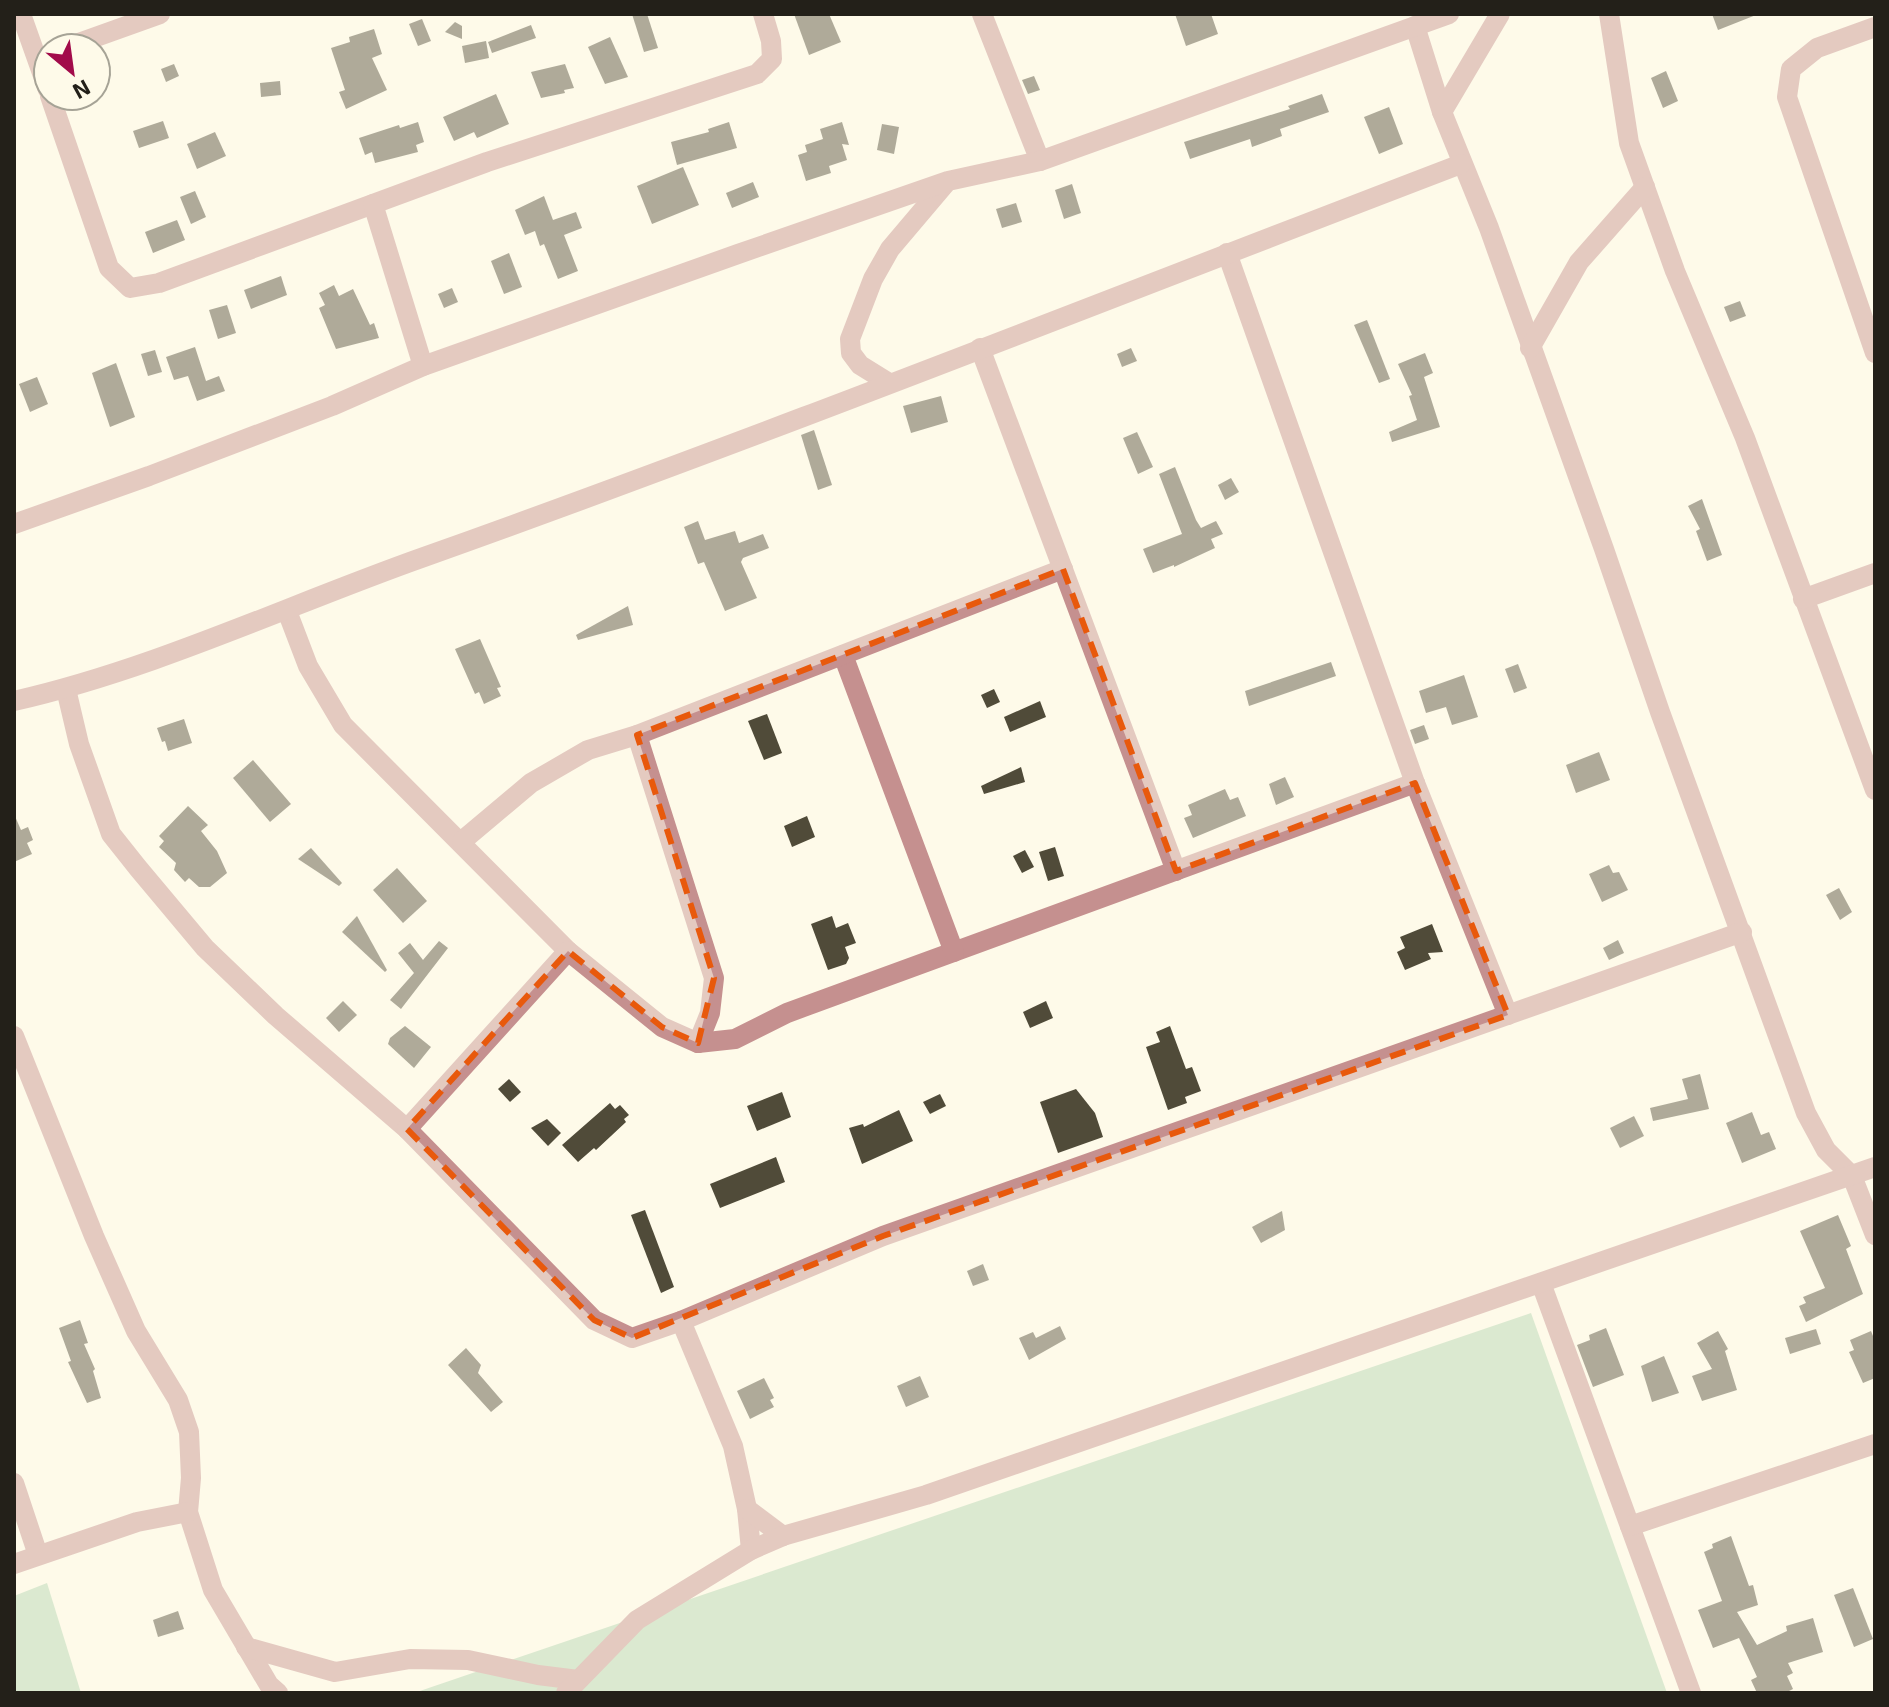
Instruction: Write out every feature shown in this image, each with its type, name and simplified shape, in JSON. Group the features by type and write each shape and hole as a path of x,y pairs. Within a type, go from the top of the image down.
{"street":[{"path":"21,14 32,35"},
{"path":"110,32 160,14"},
{"path":"55,112 109,268 130,288 159,283 487,162 757,74 772,59 771,41 763,14"},
{"path":"982,14 1040,161"},
{"path":"14,524 332,406 423,366 948,181 1040,161 1449,14"},
{"path":"1442,112 1500,14"},
{"path":"1609,14 1629,143 1675,271 1745,438 1875,790"},
{"path":"1415,26 1442,112 1489,228 1806,1113 1826,1150 1852,1176 1875,1235"},
{"path":"1875,27 1817,48 1791,69 1787,97 1875,353"},
{"path":"14,701 66,689 287,611 386,570 587,499 1461,164"},
{"path":"889,383 860,365 851,353 850,339 873,279 890,249 948,181"},
{"path":"1530,348 1579,262 1645,187"},
{"path":"373,204 423,366"},
{"path":"1227,253 1415,783 1508,1015"},
{"path":"980,348 1176,871"},
{"path":"462,841 531,783 588,750 637,735 1063,569"},
{"path":"1803,599 1875,573"},
{"path":"287,611 308,666 343,725 462,841 568,951 662,1027 698,1043 735,1039 787,1013 1415,783"},
{"path":"843,655 954,952"},
{"path":"66,689 79,744 111,834 205,948 276,1016 407,1129 594,1320 632,1338 681,1321 883,1236 1742,932"},
{"path":"637,735 714,978 710,1013 698,1043"},
{"path":"407,1129 568,951"},
{"path":"14,1036 130,1317 178,1400 189,1432 191,1478 188,1512 213,1590 269,1685 278,1693"},
{"path":"246,1647 335,1672 410,1659 468,1660 538,1675 572,1686 637,1620 751,1550 783,1536 926,1495 1875,1167"},
{"path":"1541,1283 1691,1693"},
{"path":"681,1321 733,1446 747,1509 751,1550"},
{"path":"1630,1526 1875,1444"},
{"path":"14,1483 38,1555"},
{"path":"747,1509 783,1536"},
{"path":"14,1564 137,1522 188,1512"}],"highlighted area":[{"path":"1063,569 1176,871 1415,783 1508,1015 883,1236 632,1338 594,1320 407,1129 568,951 662,1027 698,1043 714,978 637,735"}],"green space":[{"path":"1531,1313 1667,1693 414,1693"},
{"path":"47,1583 81,1693 14,1693 14,1596"}],"building":[{"path":"632,14 647,14 658,48 644,52"},
{"path":"794,14 829,14 841,42 809,55"},
{"path":"1175,14 1211,14 1218,34 1186,46"},
{"path":"1712,14 1756,14 1756,15 1718,30"},
{"path":"422,19 431,41 418,46 409,24"},
{"path":"455,22 462,26 462,39 445,32"},
{"path":"531,25 536,38 492,53 488,42"},
{"path":"374,29 382,54 372,58 387,90 346,109 339,92 345,90 331,48 350,42 349,37"},
{"path":"610,37 628,77 605,84 588,47"},
{"path":"486,41 489,58 465,63 462,46"},
{"path":"174,64 179,76 166,82 161,69"},
{"path":"565,64 574,88 541,98 531,72"},
{"path":"1666,71 1678,101 1663,108 1651,78"},
{"path":"1034,76 1040,90 1028,94 1022,80"},
{"path":"280,81 281,95 261,97 260,83"},
{"path":"496,94 509,124 477,138 474,132 454,141 443,117"},
{"path":"1322,94 1329,112 1280,129 1282,136 1252,147 1250,139 1190,159 1184,142 1290,109 1288,106"},
{"path":"1389,107 1403,144 1379,154 1364,117"},
{"path":"163,121 169,138 139,148 133,131"},
{"path":"418,122 424,142 416,145 418,152 375,163 372,152 365,155 359,138"},
{"path":"729,122 737,148 677,165 671,142 709,132 708,129"},
{"path":"842,122 849,145 842,144 847,160 829,166 831,173 806,181 798,155 807,152 805,145 823,139 820,129"},
{"path":"882,124 899,127 894,154 877,150"},
{"path":"215,132 226,156 197,169 187,144"},
{"path":"683,167 699,205 652,224 637,186"},
{"path":"753,182 759,197 732,208 726,193"},
{"path":"1072,184 1081,213 1064,219 1055,190"},
{"path":"195,191 206,217 191,224 180,197"},
{"path":"544,196 553,220 576,212 582,228 564,235 578,271 558,279 544,244 540,246 535,231 525,235 515,210"},
{"path":"1016,203 1022,222 1002,228 996,209"},
{"path":"177,220 185,240 153,253 145,232"},
{"path":"509,253 522,287 504,294 491,261"},
{"path":"281,276 287,295 251,309 244,290"},
{"path":"334,285 339,296 353,289 370,325 374,323 379,338 336,349 319,308 325,305 319,293"},
{"path":"452,288 458,302 444,308 438,294"},
{"path":"1740,301 1746,316 1730,322 1724,307"},
{"path":"227,305 236,333 218,339 209,310"},
{"path":"1367,320 1390,379 1379,383 1354,325"},
{"path":"195,347 206,381 219,376 225,391 197,401 188,376 174,380 166,357"},
{"path":"1131,348 1137,361 1122,367 1117,354"},
{"path":"155,350 162,372 148,376 141,354"},
{"path":"1425,353 1433,373 1424,377 1440,427 1392,442 1389,432 1417,420 1409,396 1412,395 1398,364"},
{"path":"116,363 135,417 110,427 92,373"},
{"path":"37,377 48,404 30,412 19,384"},
{"path":"941,396 948,422 911,433 903,406"},
{"path":"814,430 832,485 818,490 801,435"},
{"path":"1137,432 1153,467 1138,474 1123,438"},
{"path":"1175,467 1201,528 1216,521 1223,534 1211,539 1215,548 1153,573 1143,549 1182,534 1159,474"},
{"path":"1231,478 1239,492 1225,500 1218,485"},
{"path":"1702,499 1722,555 1707,561 1696,531 1700,529 1688,506"},
{"path":"698,521 705,540 735,531 739,543 763,534 769,548 743,558 741,562 757,598 725,611 704,562 698,564 684,527"},
{"path":"628,606 633,625 578,640 576,635"},
{"path":"480,639 501,687 497,688 501,696 484,704 479,692 475,694 455,649"},
{"path":"1331,662 1336,676 1249,706 1245,691"},
{"path":"1518,664 1527,688 1514,693 1505,669"},
{"path":"1464,675 1478,717 1452,725 1446,707 1426,713 1419,691"},
{"path":"994,689 1000,702 987,708 981,695"},
{"path":"1040,701 1046,717 1010,732 1004,717"},
{"path":"767,714 782,753 764,760 748,721"},
{"path":"184,719 192,743 168,751 157,728"},
{"path":"1424,725 1429,739 1415,744 1410,730"},
{"path":"1599,752 1610,780 1576,793 1566,765"},
{"path":"253,760 291,804 270,822 233,778"},
{"path":"1021,767 1025,782 984,794 981,786"},
{"path":"1285,777 1294,797 1276,805 1269,784"},
{"path":"1225,789 1230,800 1238,797 1246,816 1193,838 1184,818 1192,815 1188,805"},
{"path":"188,806 208,825 201,831 217,851 227,873 210,887 199,887 189,878 185,882 174,870 176,863 159,847 164,841 159,836"},
{"path":"14,814 21,830 28,827 33,840 27,843 32,854 14,862"},
{"path":"807,816 815,837 792,847 784,826"},
{"path":"1055,847 1064,876 1048,881 1039,852"},
{"path":"311,848 342,883 339,886 298,859"},
{"path":"1025,850 1034,867 1022,873 1013,856"},
{"path":"1609,865 1613,873 1619,872 1628,890 1602,902 1589,874"},
{"path":"397,868 427,901 403,923 373,890"},
{"path":"1839,888 1852,912 1840,920 1826,895"},
{"path":"357,916 387,970 385,972 342,932"},
{"path":"832,916 836,928 848,923 856,943 845,947 849,958 846,964 828,970 811,924"},
{"path":"1432,924 1443,952 1428,953 1431,959 1405,970 1397,952 1405,948 1400,937"},
{"path":"1618,940 1624,953 1609,960 1603,948"},
{"path":"439,941 448,948 401,1009 390,1000 414,973 398,953 410,943 423,960"},
{"path":"343,1001 357,1015 339,1032 326,1018"},
{"path":"1046,1001 1053,1018 1030,1028 1023,1012"},
{"path":"405,1026 431,1047 414,1068 388,1044 390,1038"},
{"path":"1170,1026 1186,1069 1192,1067 1201,1091 1185,1097 1187,1103 1168,1110 1146,1047 1160,1042 1156,1032"},
{"path":"1700,1074 1709,1109 1653,1121 1650,1108 1688,1099 1682,1079"},
{"path":"509,1079 521,1092 510,1102 498,1089"},
{"path":"1076,1089 1095,1113 1103,1137 1058,1153 1040,1102"},
{"path":"782,1092 791,1117 757,1131 747,1106"},
{"path":"940,1094 946,1106 930,1114 923,1102"},
{"path":"610,1103 615,1109 620,1105 629,1115 624,1119 626,1122 578,1162 562,1145"},
{"path":"899,1110 913,1141 862,1164 849,1128 863,1124 864,1127"},
{"path":"1752,1112 1761,1135 1769,1132 1776,1149 1742,1163 1726,1123"},
{"path":"1634,1116 1644,1136 1620,1148 1610,1128"},
{"path":"547,1119 561,1133 548,1146 531,1128"},
{"path":"776,1157 785,1182 720,1208 710,1184"},
{"path":"645,1210 674,1287 661,1293 631,1215"},
{"path":"1282,1211 1285,1230 1261,1243 1252,1227"},
{"path":"1838,1215 1851,1246 1846,1249 1863,1294 1806,1322 1799,1306 1806,1303 1803,1297 1825,1288 1800,1231"},
{"path":"983,1264 989,1280 973,1286 967,1271"},
{"path":"80,1320 101,1398 87,1403 68,1362 71,1361 59,1328"},
{"path":"1060,1326 1066,1339 1029,1360 1019,1338 1033,1332 1036,1338"},
{"path":"1606,1328 1624,1375 1593,1387 1577,1345 1590,1340 1589,1335"},
{"path":"1816,1329 1821,1344 1790,1354 1785,1338"},
{"path":"1718,1331 1728,1349 1725,1351 1737,1390 1702,1401 1692,1376 1712,1369 1697,1343"},
{"path":"1871,1331 1875,1341 1875,1378 1863,1383 1849,1352 1854,1350 1850,1340"},
{"path":"466,1348 481,1365 478,1373 503,1402 491,1412 448,1365"},
{"path":"1664,1356 1679,1393 1652,1402 1641,1366"},
{"path":"920,1376 929,1397 906,1407 897,1386"},
{"path":"764,1378 774,1398 770,1400 774,1407 750,1419 737,1391"},
{"path":"1731,1536 1749,1586 1753,1585 1758,1605 1737,1612 1757,1645 1787,1631 1786,1626 1813,1618 1823,1652 1788,1663 1793,1673 1787,1676 1793,1689 1785,1693 1757,1693 1751,1680 1757,1677 1739,1638 1713,1648 1698,1610 1722,1601 1704,1552 1713,1548 1712,1544"},
{"path":"1853,1588 1873,1639 1854,1647 1834,1595"},
{"path":"178,1611 184,1629 158,1637 153,1620"}]}
